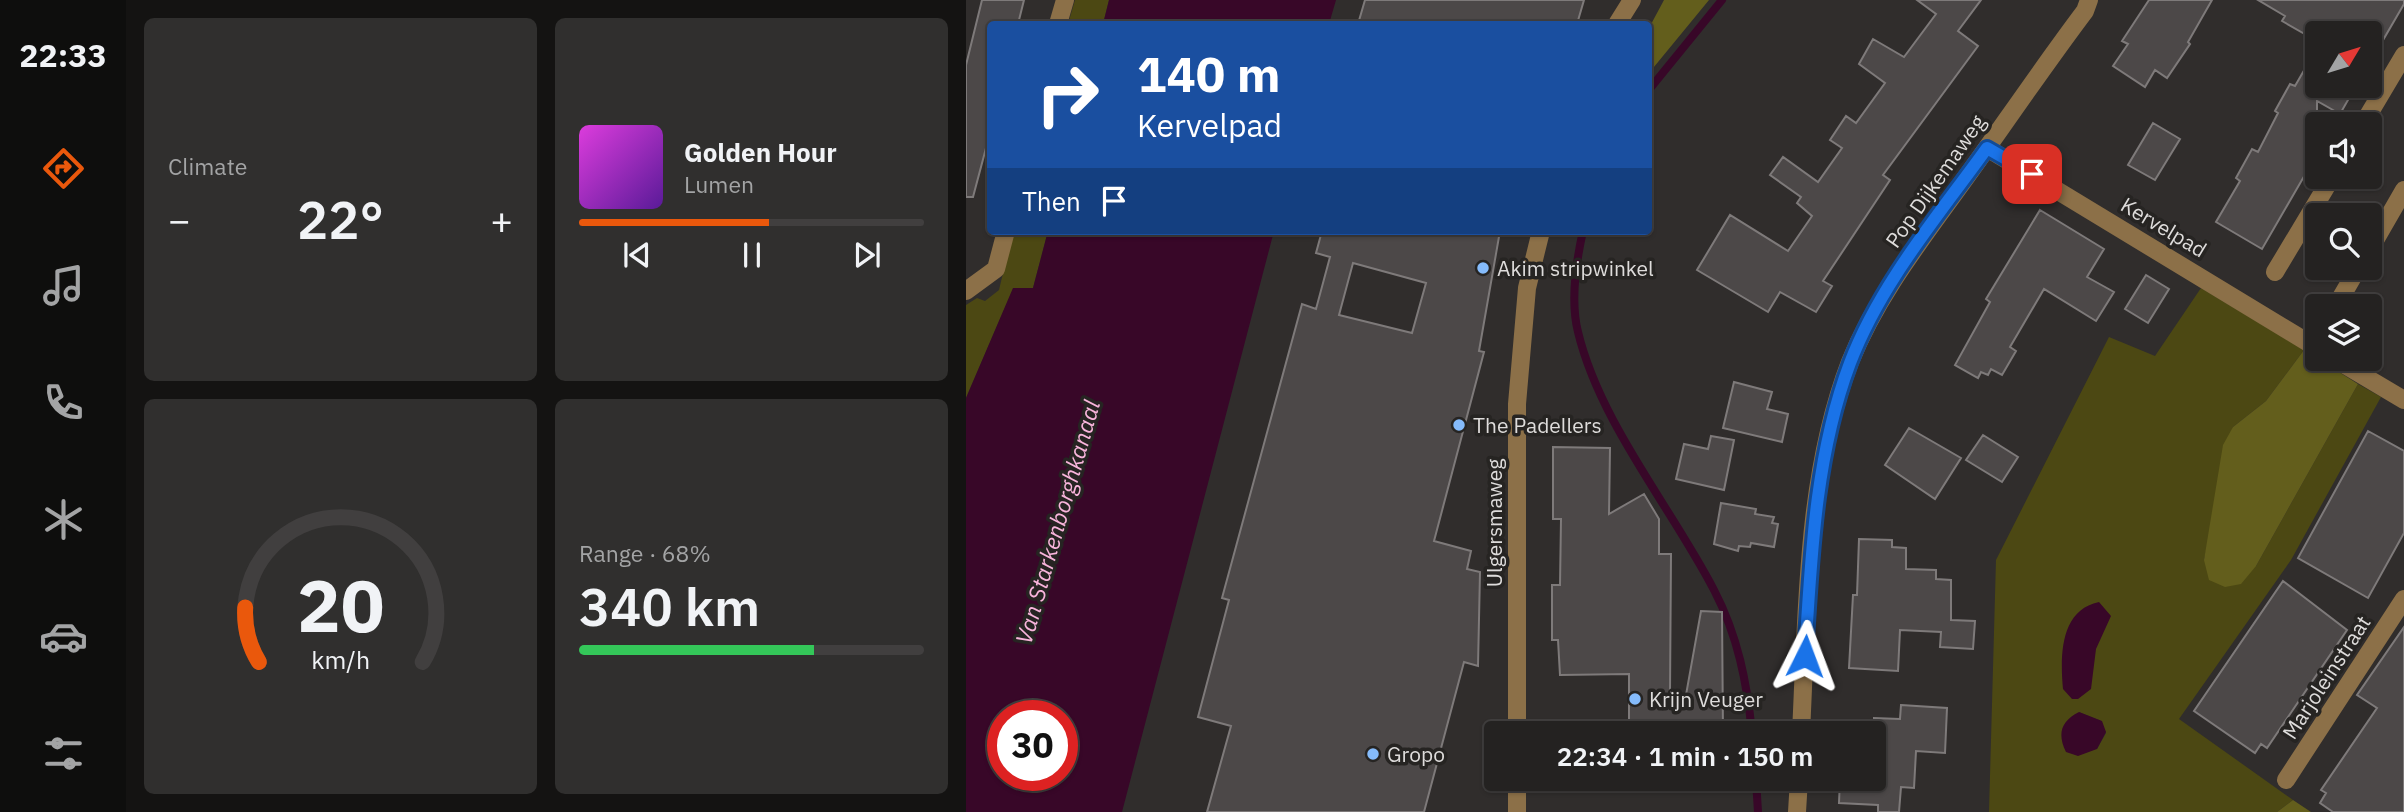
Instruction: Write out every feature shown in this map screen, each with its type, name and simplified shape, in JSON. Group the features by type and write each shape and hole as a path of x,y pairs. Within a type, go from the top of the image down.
{"street":[{"path":"1059,21 1065,0"},
{"path":"1619,21 1632,0"},
{"name":"Pop Dijkemaweg","path":"1802,721 1812,528 1834,418 1850,363 1874,311 1904,264 2085,11 2089,0"},
{"path":"2370,112 2404,55"},
{"name":"Kervelpad","path":"1987,148 2305,337"},
{"path":"2275,272 2325,189"},
{"path":"2382,228 2404,190"},
{"path":"966,291 996,269 1005,235"},
{"name":"Ulgersmaweg","path":"1517,721 1517,404 1527,288 1540,235"},
{"path":"2355,371 2404,400"},
{"name":"Marjoleinstraat","path":"2286,780 2404,599"},
{"path":"1517,791 1517,812"},
{"path":"1797,812 1798,791"}],"shaded area":[{"path":"1075,0 1109,0 1104,21 1069,21"},
{"path":"1664,0 1709,0 1652,69 1652,22"},
{"path":"1012,235 1047,235 1033,288 1013,289 966,398 966,305 977,298 985,301 999,290"},
{"path":"2201,288 2304,350 2266,401 2233,427 2204,560 2256,566 2358,384 2381,397 2291,560 2179,719 2293,800 2277,812 1989,812 1996,560 2109,337 2155,356","holes":["2079,712 2101,721 2106,733 2097,749"]},
{"path":"2304,350 2305,371 2337,371 2358,384 2256,566 2241,584 2225,587 2209,580 2204,560 2223,445 2233,427 2266,401"},
{"path":"2293,800 2311,812 2277,812"}],"water":[{"path":"1109,0 1336,0 1330,21 1104,21"},
{"name":"Van Starkenborghkanaal","path":"1047,235 1273,235 1122,812 966,812 966,398 1013,288 1033,288"},
{"path":"2099,602 2111,616 2096,649 2091,689 2078,699 2072,699 2063,689 2065,636 2076,614"},
{"path":"2079,712 2102,721 2106,732 2097,749 2078,756 2066,752 2061,734 2068,720"}],"building":[{"path":"982,0 1024,0 1019,21 987,21 987,144 973,197 966,197 966,65"},
{"path":"1365,0 1584,0 1578,21 1359,21"},
{"path":"1917,0 1981,0 1958,31 1978,46 1883,175 1890,180 1823,281 1832,286 1816,312 1780,292 1768,312 1697,270 1730,215 1788,251 1812,216 1797,203 1801,197 1770,175 1783,157 1818,182 1842,148 1830,140 1846,116 1856,123 1885,83 1859,64 1873,39 1904,57 1936,14"},
{"path":"2149,0 2212,0 2188,42 2190,44 2167,78 2155,70 2145,87 2113,66 2128,44 2122,41"},
{"path":"2258,0 2404,0 2382,42 2382,21 2305,21 2303,33 2282,21 2285,16"},
{"path":"2305,69 2305,98 2349,98 2341,112 2317,101 2317,112 2305,112 2305,175 2262,249 2216,222 2240,181 2236,178 2252,149 2258,152 2290,84 2295,86"},
{"path":"2153,123 2180,139 2155,180 2128,165"},
{"path":"2040,210 2104,249 2087,277 2114,292 2096,321 2044,289 2010,347 2016,351 2002,375 1991,369 1988,375 1981,372 1978,378 1955,365 1990,302 1986,299"},
{"path":"1321,235 1499,235 1479,351 1484,352 1434,541 1471,551 1467,569 1480,572 1478,666 1464,662 1424,812 1207,812 1231,726 1198,717 1229,600 1222,598 1302,304 1316,309 1330,257 1316,253","holes":["1353,263 1426,283 1412,333 1339,315"]},
{"path":"2146,275 2169,289 2148,323 2125,309"},
{"path":"1734,382 1772,392 1767,409 1788,414 1782,442 1723,428"},
{"path":"1909,428 1961,458 1935,499 1885,465"},
{"path":"2368,431 2404,451 2404,533 2368,598 2298,558"},
{"path":"1983,435 2018,457 2002,482 1966,460"},
{"path":"1711,436 1734,440 1724,490 1676,479 1684,444 1708,449"},
{"path":"1553,447 1610,448 1609,514 1644,494 1659,519 1659,554 1671,554 1670,693 1686,695 1701,611 1722,612 1723,721 1629,721 1629,674 1560,675 1558,640 1552,640 1552,585 1560,585 1561,519 1553,519"},
{"path":"1721,503 1756,509 1755,514 1774,517 1772,523 1778,524 1774,547 1751,543 1750,547 1739,546 1738,551 1714,544"},
{"path":"1859,539 1892,540 1892,547 1906,548 1906,569 1936,570 1936,579 1951,580 1951,620 1975,621 1973,649 1940,647 1941,632 1900,630 1898,671 1849,668 1853,595 1857,595"},
{"path":"2283,581 2347,630 2267,748 2261,744 2255,753 2194,711"},
{"path":"2404,627 2404,812 2333,812 2320,803 2326,793 2321,790 2377,708 2357,695"},
{"path":"1901,705 1947,708 1945,753 1916,751 1914,788 1901,787 1899,812 1878,812 1878,805 1839,803 1840,791 1886,791 1886,721 1874,721 1874,718 1900,719"}],"waterway":[{"path":"1652,86 1722,0"},
{"path":"1582,235 1576,268 1574,307 1588,366 1619,432 1697,559 1722,607 1740,660 1750,721"},
{"path":"1757,791 1758,812"}],"place":[{"name":"Akim stripwinkel","path":"1483,268"},
{"name":"The Padellers","path":"1459,425"},
{"name":"Krijn Veuger","path":"1635,699"},
{"name":"Gropo","path":"1373,754"}],"route":[{"path":"1805,656 1812,528 1834,418 1850,363 1874,311 1904,264 1987,148 2032,174"}]}
